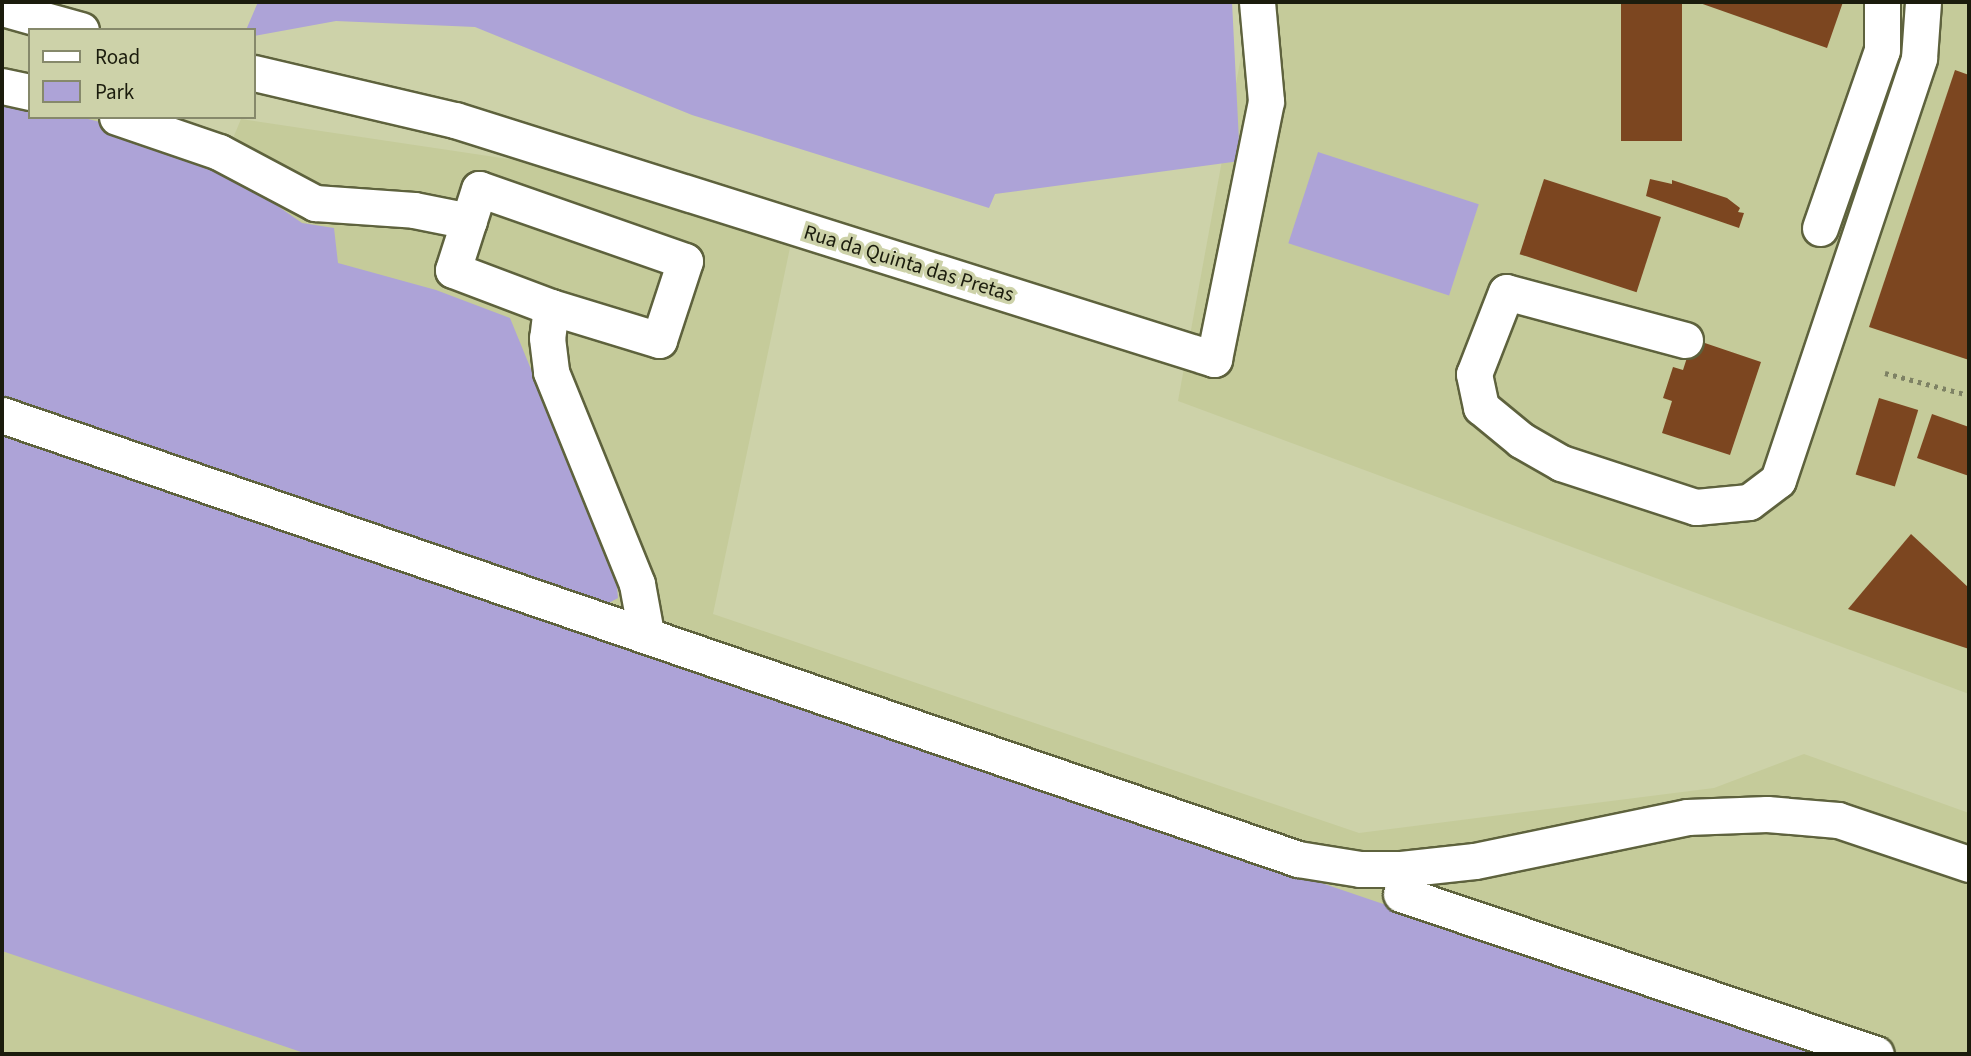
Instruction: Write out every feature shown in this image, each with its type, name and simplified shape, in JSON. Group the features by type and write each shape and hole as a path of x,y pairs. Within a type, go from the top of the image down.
{"street":[{"name":"Rua da Quinta das Pretas","path":"256,73 455,120 1213,359 1266,101 1257,2"},
{"path":"1820,228 1882,50 1882,2"},
{"path":"1685,340 1506,292 1474,374 1481,407 1521,440 1561,463 1696,507 1749,502 1778,480 1919,58 1923,2"},
{"path":"2,8 74,28"},
{"path":"2,86 28,92"},
{"path":"123,119 219,152 315,203 414,210 469,221"},
{"path":"479,189 685,261 659,340 551,307 453,270 479,189"},
{"path":"551,307 547,338 551,372 637,584 646,633"},
{"path":"2,415 646,633 1298,859 1360,869 1401,869 1475,861 1687,817 1767,814 1838,820 1969,864"},
{"path":"1401,894 1876,1054"}],"path":[{"path":"1885,373 1969,395"}],"shaded area":[{"path":"1251,2 1969,2 1969,694 1178,401"},
{"path":"2,79 28,114 28,119 147,119 231,143 241,119 542,164 791,243 713,614 1359,833 1714,788 1804,754 1969,813 1969,1054 2,1054"}],"green space":[{"path":"258,2 1232,2 1240,161 995,194 989,208 692,115 475,27 336,21 256,36 256,28 247,28"},
{"path":"2,99 28,105 28,119 88,119 222,167 302,223 334,228 338,263 436,290 510,318 616,577 618,598 605,605 2,403"},
{"path":"1318,152 1479,204 1449,296 1288,243"},
{"path":"2,434 1824,1054 307,1054 2,951"}],"building":[{"path":"1621,2 1682,2 1682,141 1621,141"},
{"path":"1697,2 1843,2 1827,48"},
{"path":"1955,70 1969,75 1969,360 1869,327"},
{"path":"1544,179 1661,217 1637,292 1520,254"},
{"path":"1650,179 1672,184 1672,180 1727,198 1740,208 1738,212 1744,213 1739,228 1646,196"},
{"path":"1693,339 1761,362 1730,455 1662,433 1672,401 1663,398 1673,367 1683,370"},
{"path":"1879,398 1918,410 1895,486 1856,475"},
{"path":"1932,414 1969,427 1969,476 1917,458"},
{"path":"1911,534 1969,588 1969,649 1848,609"}]}
